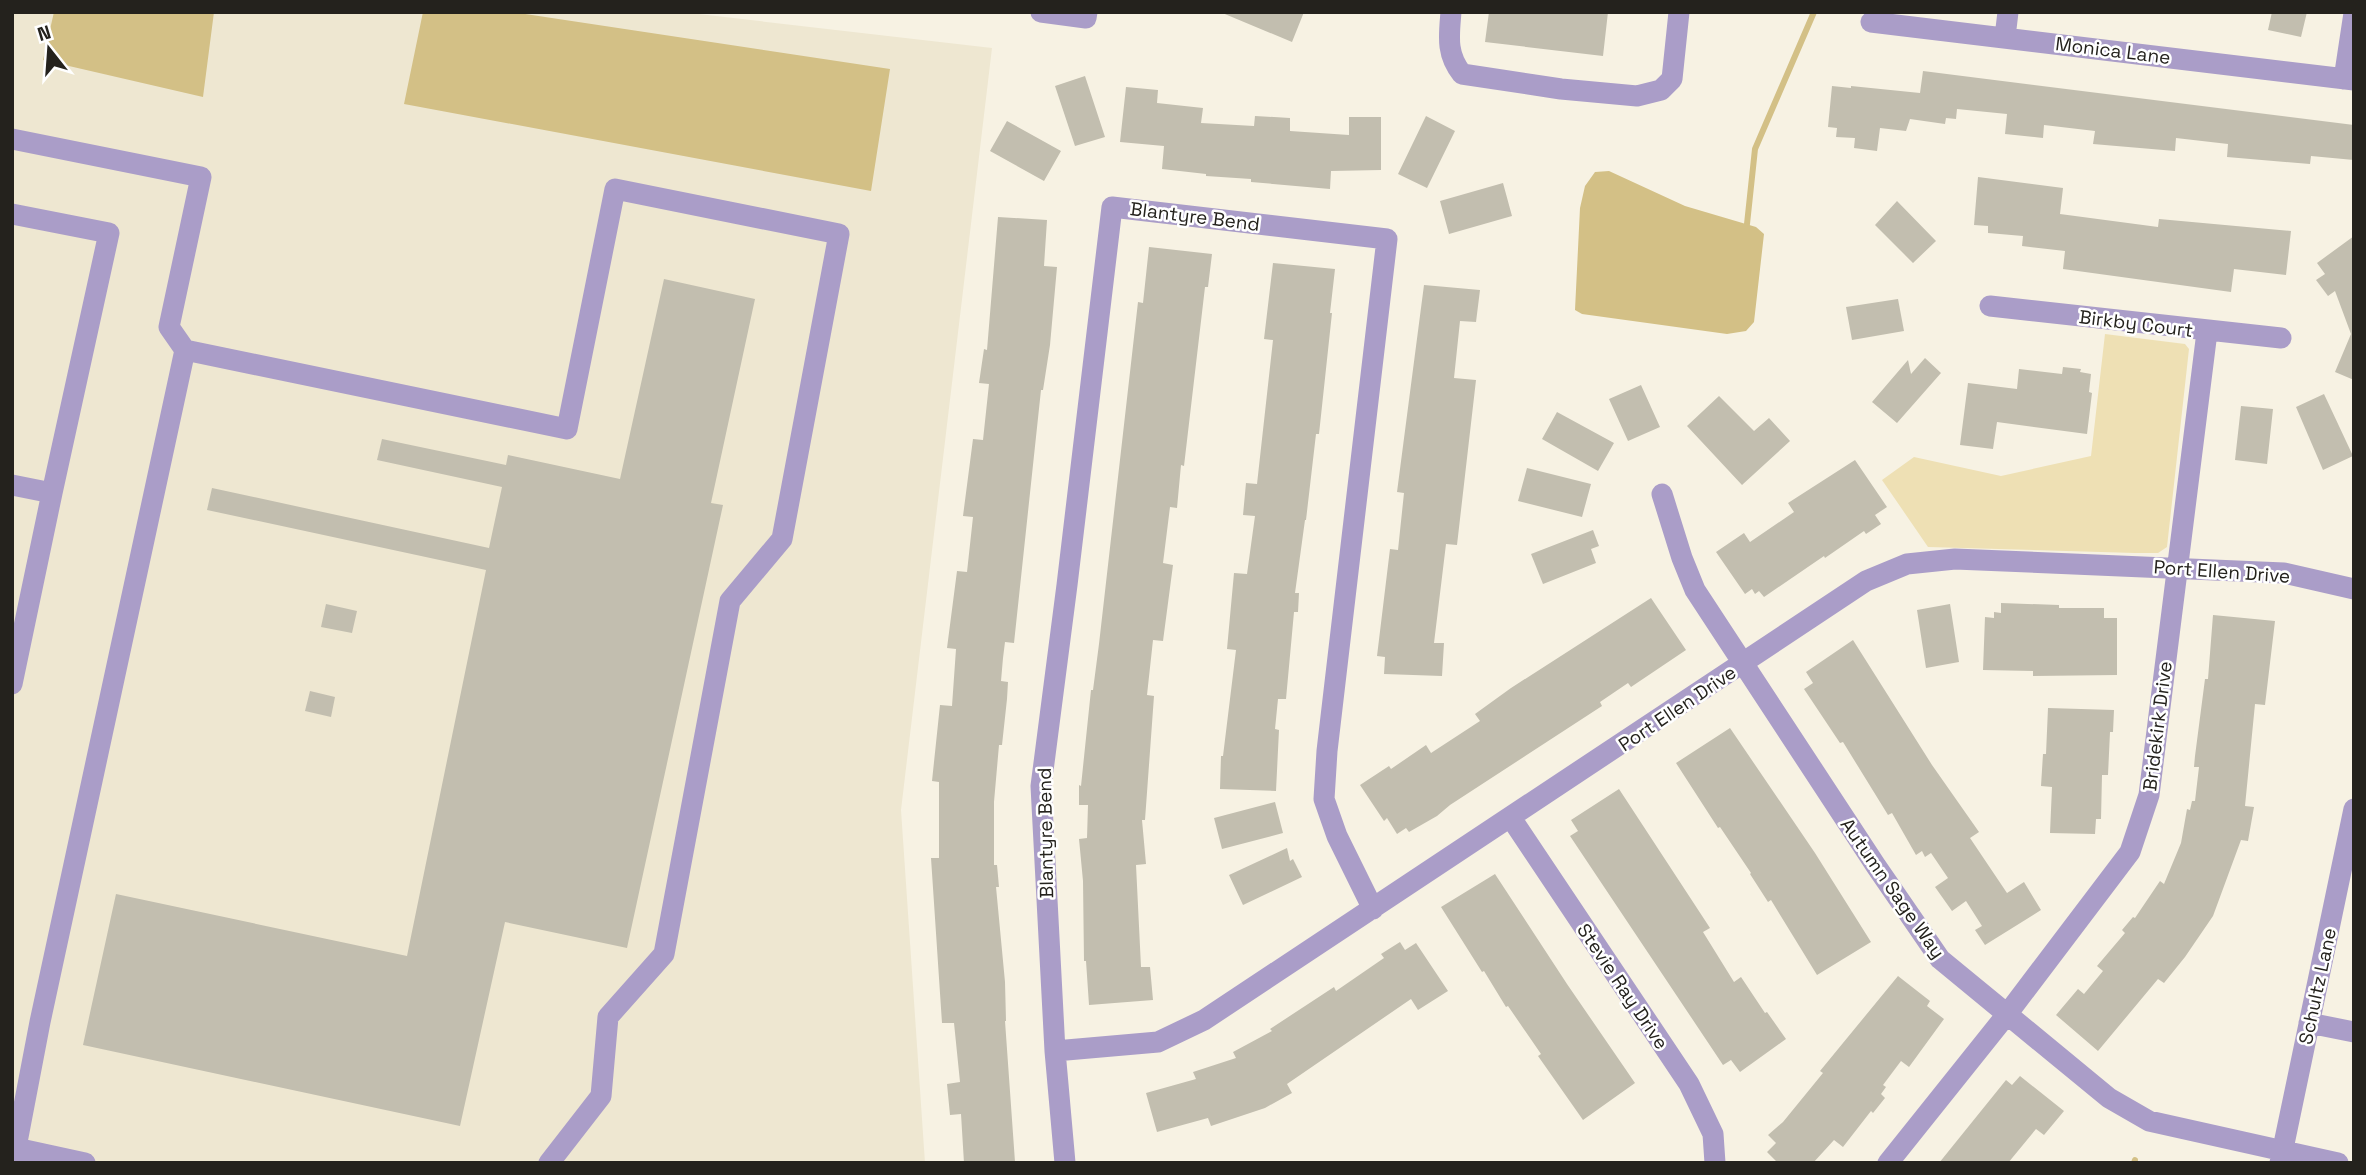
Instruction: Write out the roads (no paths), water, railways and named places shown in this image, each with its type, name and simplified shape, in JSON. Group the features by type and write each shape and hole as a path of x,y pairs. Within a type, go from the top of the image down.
{"street":[{"path":"1041,12 1086,18 1087,12"},
{"path":"1451,12 1448,47 1453,63 1462,74 1561,89 1637,96 1661,90 1672,79 1679,12"},
{"path":"2005,37 2008,12"},
{"path":"2349,80 2354,13"},
{"name":"Monica Lane","path":"1871,22 2349,80"},
{"path":"12,139 201,177 169,327 185,350 567,429 615,189 839,234 782,539 730,601 664,954 608,1017 601,1096 549,1163"},
{"name":"Blantyre Bend","path":"1065,1163 1055,1051 1041,786 1112,206 1387,239 1326,751 1324,799 1337,836 1373,908"},
{"path":"12,214 109,233 12,684"},
{"name":"Birkby Court","path":"1990,306 2207,332 2281,338"},
{"name":"Bridekirk Drive","path":"1888,1163 2008,1013 2130,852 2149,795 2207,332"},
{"path":"85,1163 14,1155 40,1022 185,350"},
{"path":"12,485 52,493"},
{"name":"Autumn Sage Way","path":"1662,494 1695,590 1742,665 1940,959 2109,1098 2149,1121 2281,1157 2338,1163"},
{"name":"Port Ellen Drive","path":"1055,1051 1158,1042 1204,1020 1866,581 1907,564 1955,559 2177,567 2284,573 2354,589"},
{"name":"Schultz Lane","path":"2281,1157 2309,1023 2346,889 2354,809"},
{"name":"Stevie Ray Drive","path":"1511,818 1689,1084 1713,1133 1715,1163"},
{"path":"2309,1023 2354,1032"}],"waterway":[{"path":"1747,224 1755,149 1814,12"}]}
